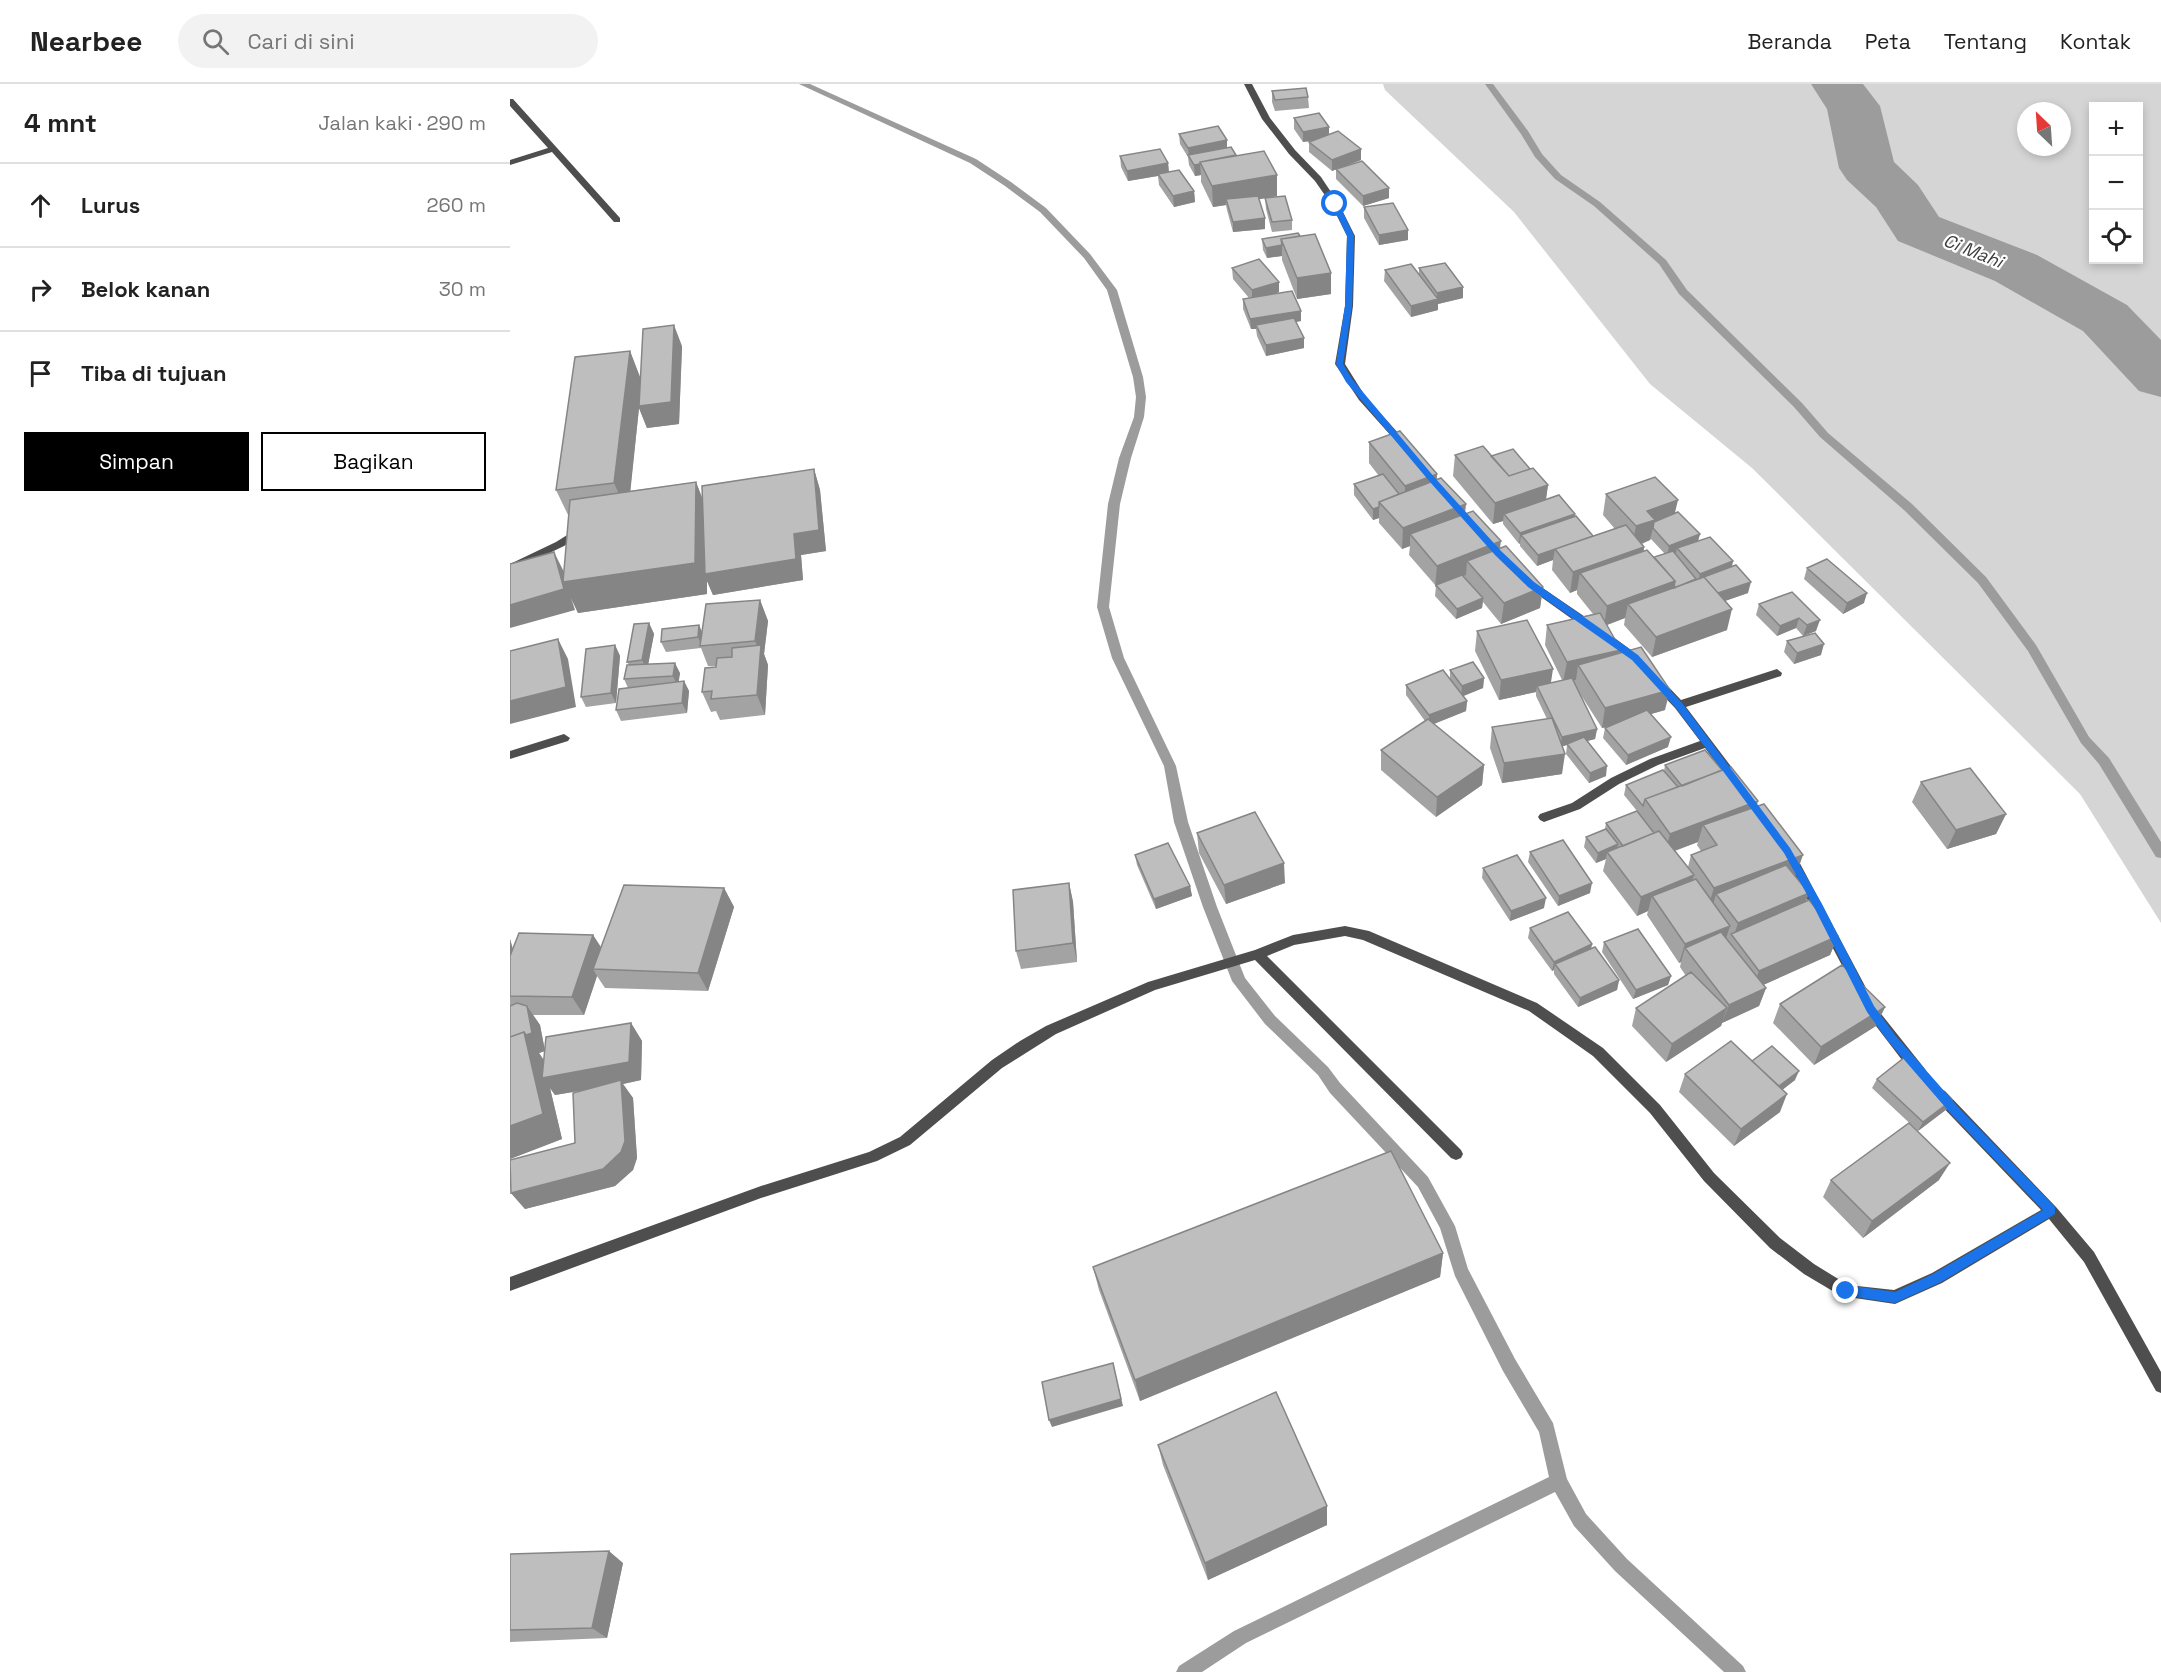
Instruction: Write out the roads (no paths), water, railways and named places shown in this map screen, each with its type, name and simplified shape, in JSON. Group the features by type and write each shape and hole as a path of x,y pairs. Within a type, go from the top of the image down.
{"street":[{"path":"1248,84 1266,119 1292,152 1318,178 1335,204 1351,236 1349,306 1340,364 1362,398 1413,456"},
{"path":"510,101 617,220"},
{"path":"510,163 554,149"},
{"path":"510,568 560,544 587,525"},
{"path":"1523,576 1559,606 1635,658 1679,705 1743,791"},
{"path":"1679,705 1777,673"},
{"path":"510,755 564,738"},
{"path":"1544,817 1576,806 1615,781 1654,762 1708,743"},
{"path":"1787,851 1819,907 1870,1009 1891,1038 1956,1112 2051,1211 2089,1257 2161,1386"},
{"path":"510,1284 761,1192 872,1157 905,1141 997,1064 1051,1030 1152,986 1257,954 1293,940 1345,930 1365,935 1533,1007 1598,1052 1655,1109 1709,1177 1775,1243 1809,1269 1846,1291 1895,1297 1937,1278 2051,1211"},
{"path":"1257,954 1456,1154"}],"waterway":[{"path":"803,84 973,161 1008,184 1043,210 1087,256 1112,290 1138,377 1141,397 1139,417 1125,458 1114,504 1103,607 1118,658 1170,766 1181,822 1210,907 1239,981 1270,1020 1323,1071 1335,1088 1423,1182 1447,1226 1461,1271 1509,1365 1547,1429 1559,1481"},
{"path":"1489,84 1538,155 1558,177 1597,204 1663,262 1683,292 1798,405 1824,435 1908,507 1982,580 2032,648 2085,740 2104,761 2161,853"},
{"name":"Ci Mahi","path":"1837,84 1841,93 1853,106 1867,168 1898,197 1918,229 2016,268 2105,318 2161,377"},
{"path":"1185,1672 1240,1637 1559,1481"},
{"path":"1559,1481 1580,1520 1621,1565 1737,1672"}]}
